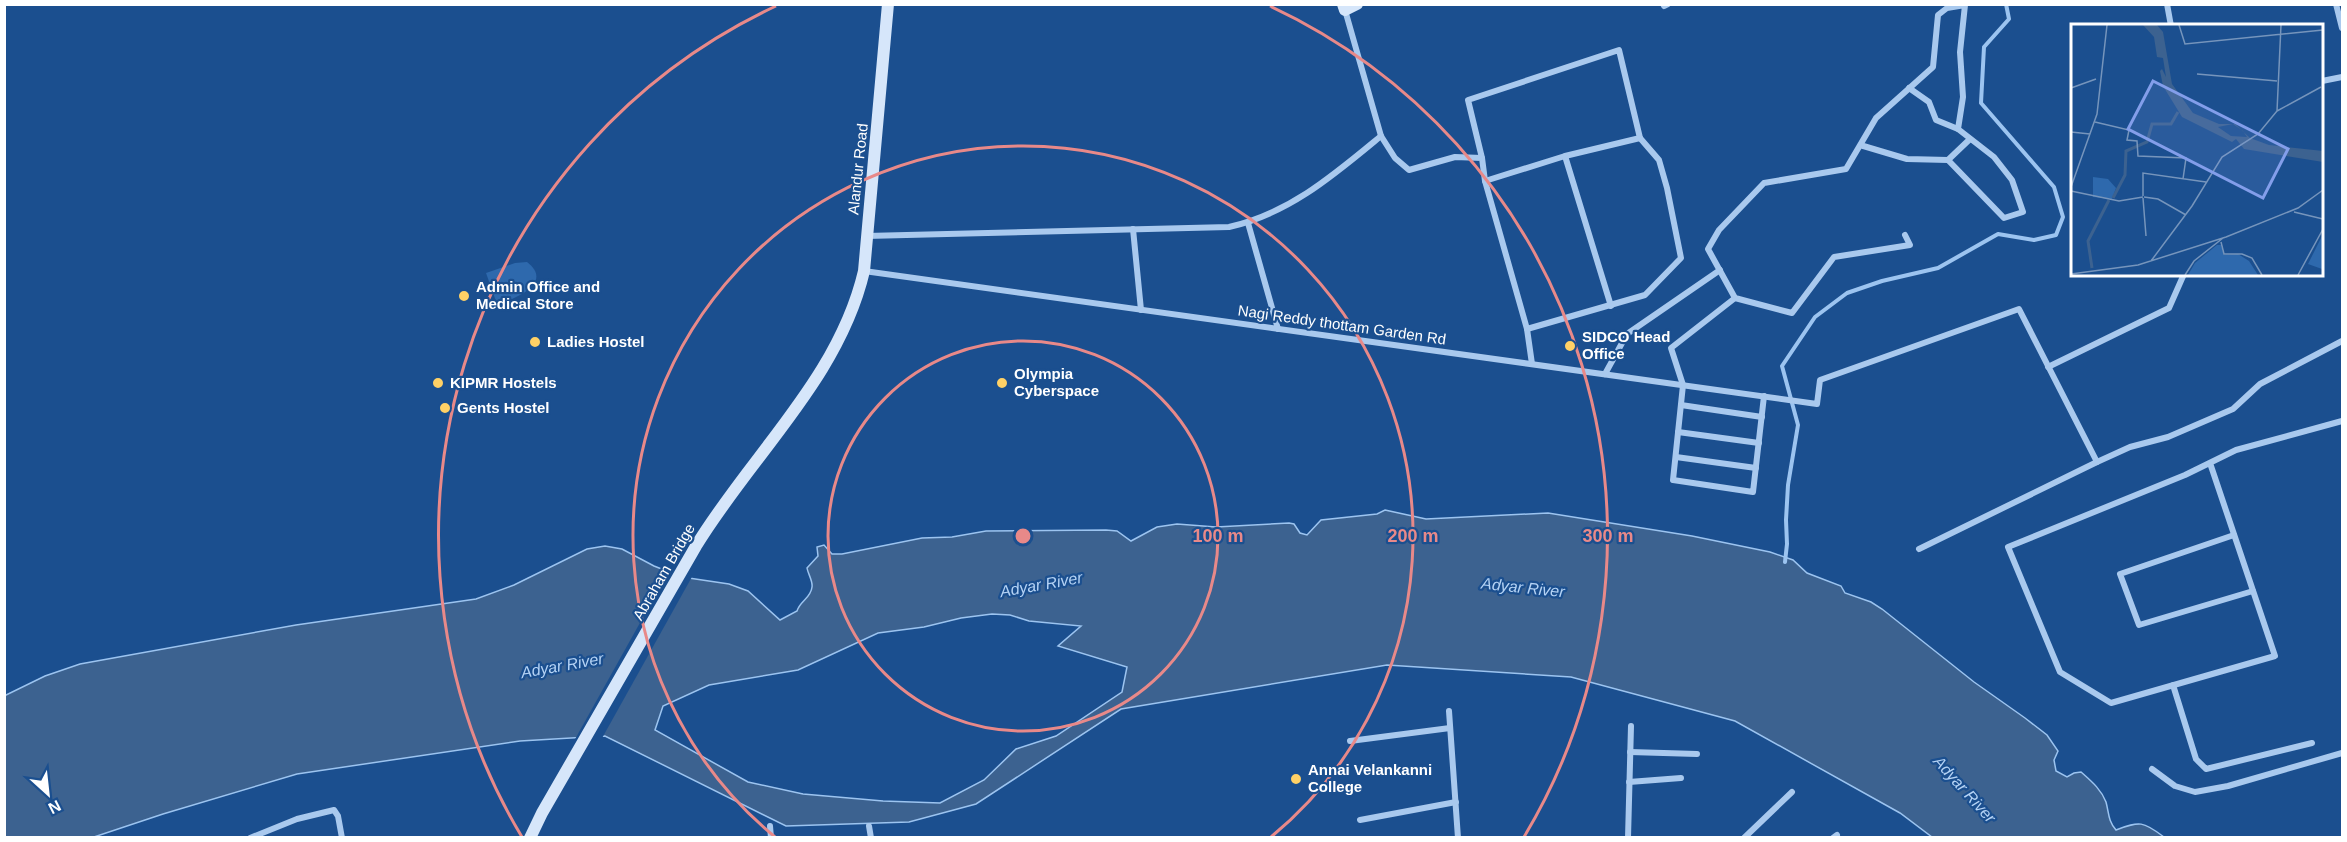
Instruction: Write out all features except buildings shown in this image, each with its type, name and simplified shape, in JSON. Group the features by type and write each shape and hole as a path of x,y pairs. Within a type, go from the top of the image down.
{"main road":[{"name":"Alandur Road","path":"842,334 856,300 864,271 888,4"},
{"path":"1344,7 1356,4"},
{"name":"Abraham Bridge","path":"530,837 715,514 809,389 842,334"}],"street":[{"path":"1663,4 1664,6 1668,4"},
{"path":"2167,4 2171,24"},
{"path":"2336,4 2343,28"},
{"path":"1905,235 1910,245 1834,257 1792,313 1735,298 1708,249 1719,230 1764,183 1846,169 1876,118 1933,67 1938,15 1947,8 1965,5 1960,52 1963,97 1958,129"},
{"path":"1344,7 1381,136 1395,158 1409,170 1455,158 1482,158"},
{"path":"1527,329 1645,295 1682,258 1659,160 1640,138 1620,50 1468,100 1485,181 1527,329 1532,364"},
{"path":"2323,81 2343,76"},
{"path":"1860,145 1907,159 1948,160 2004,218 2023,212 2012,180 1994,157 1958,129 1936,120 1929,102 1909,88"},
{"path":"866,236 1229,227 1248,223 1313,190 1335,175 1381,136"},
{"path":"1485,181 1565,156 1640,138"},
{"path":"1948,160 1970,139"},
{"path":"1565,156 1611,306"},
{"path":"1248,223 1278,329"},
{"path":"1133,229 1142,310"},
{"path":"1605,374 1626,334 1720,270"},
{"name":"Nagi Reddy thottam Garden Rd","path":"864,271 1816,404 1820,380 2019,309 2048,367"},
{"path":"2097,462 2048,367 2169,308 2183,276"},
{"path":"1735,298 1671,348 1683,385 1673,480 1753,492 1764,396"},
{"path":"1919,549 2130,447 2168,437 2233,409 2260,384 2343,341"},
{"path":"1681,405 1762,417"},
{"path":"2210,463 2275,656 2111,703 2060,672 2008,547 2236,450 2343,421"},
{"path":"1678,432 1759,443"},
{"path":"1676,457 1756,468"},
{"path":"2234,535 2120,574 2139,625 2253,591"},
{"path":"2173,685 2196,759 2206,769 2312,743"},
{"path":"1449,711 1458,837"},
{"path":"1628,837 1631,726"},
{"path":"1350,741 1450,728"},
{"path":"1630,752 1697,754"},
{"path":"2152,769 2175,786 2195,792 2229,786 2343,753"},
{"path":"1629,782 1681,778"},
{"path":"1744,837 1792,792"},
{"path":"1360,820 1456,802"},
{"path":"250,837 297,819 334,810 338,816 342,837"},
{"path":"770,826 771,837"},
{"path":"869,826 871,837"}],"shaded area":[{"path":"527,262 534,270 536,277 534,283 522,294 497,304 486,273 515,263"}],"water":[{"name":"Adyar River","path":"1385,510 1426,519 1548,513 1692,536 1770,552 1793,560 1807,573 1841,586 1845,593 1871,602 1882,609 1974,682 2047,735 2058,751 2054,760 2056,771 2067,777 2081,772 2092,782 2104,797 2110,820 2116,830 2141,824 2164,837 1932,837 1900,813 1735,721 1571,677 1387,665 1121,709 976,804 909,822 786,826 605,736 520,741 297,774 94,837 5,837 4,696 45,676 80,664 296,625 476,599 514,585 587,549 605,546 622,549 654,566 682,577 729,584 748,591 780,620 797,611 810,594 812,585 807,568 818,556 817,547 824,545 832,554 842,554 922,538 952,537 986,531 1106,530 1117,531 1131,541 1157,527 1177,524 1216,527 1289,523 1294,524 1300,533 1307,535 1321,520 1377,514","holes":["992,614 1010,615 1029,621 1081,626 1058,646 1127,667 1122,692 1056,736 1016,749 984,780 940,803 803,794 748,782 655,730 663,706 709,685 798,670 878,633 924,627 961,618"]}],"pier":[{"path":"670,569 693,575 601,740 574,741"}],"waterway":[{"path":"1785,562 1788,485 1798,425 1782,366 1815,317 1847,293 1882,281 1938,268 1998,234 2034,240 2056,235 2063,217 2054,187 1981,103 1984,47 2009,19 2006,4"}],"place":[{"name":"Admin Office and Medical Store","path":"464,296"},
{"name":"Ladies Hostel","path":"535,342"},
{"name":"SIDCO Head Office","path":"1570,346"},
{"name":"KIPMR Hostels","path":"438,383"},
{"name":"Olympia Cyberspace","path":"1002,383"},
{"name":"Gents Hostel","path":"445,408"},
{"name":"Annai Velankanni College","path":"1296,779"}]}
